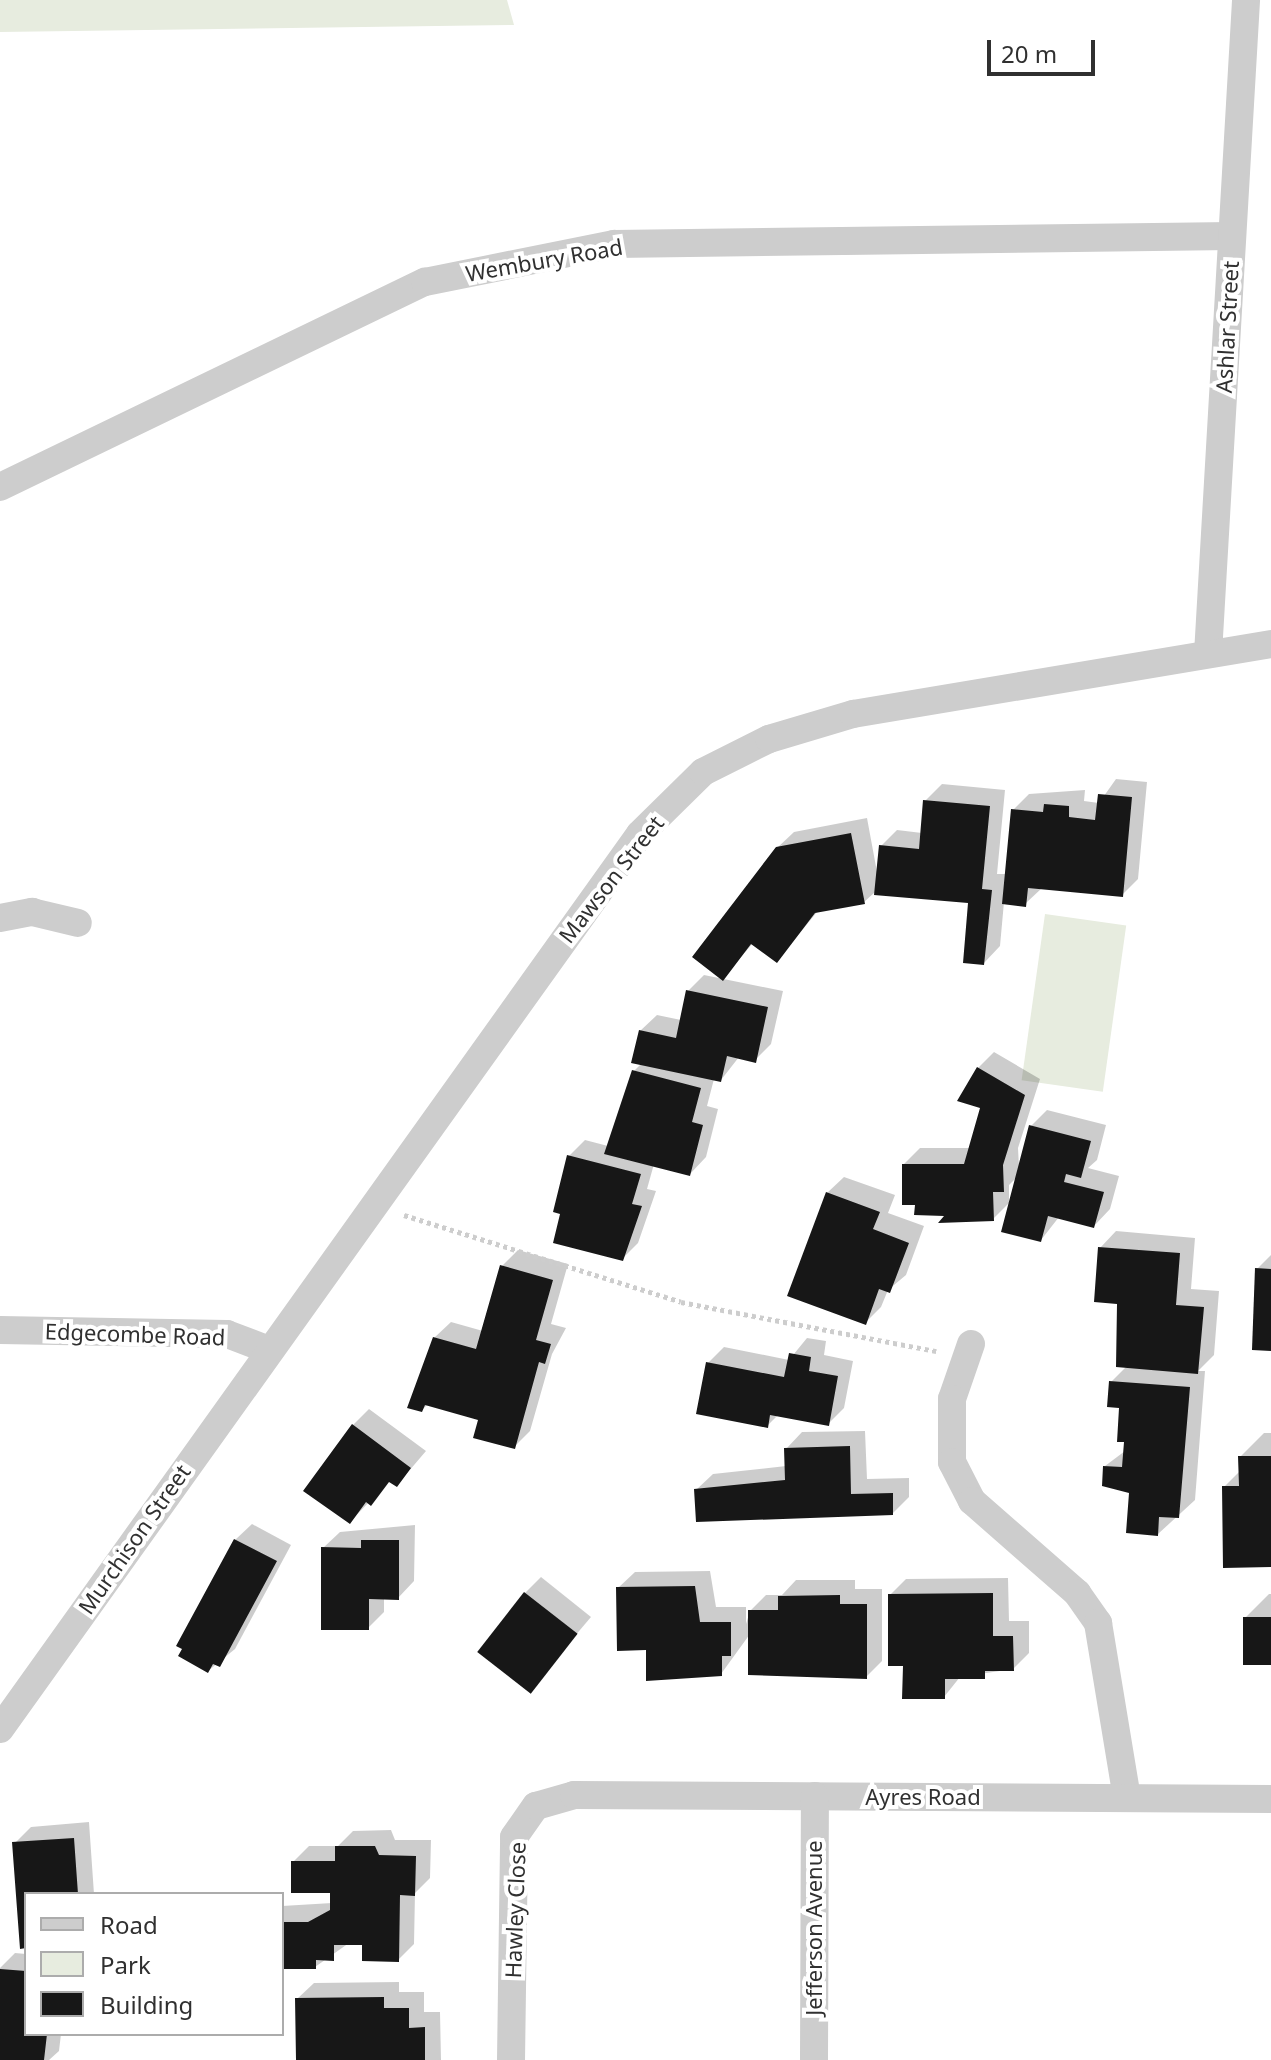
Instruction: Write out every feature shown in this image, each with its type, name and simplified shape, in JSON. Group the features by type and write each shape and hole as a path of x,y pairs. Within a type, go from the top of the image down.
{"street":[{"name":"Ashlar Street","path":"1208,654 1246,0"},
{"name":"Wembury Road","path":"0,487 425,282 454,276 614,244 1232,236"},
{"name":"Mawson Street","path":"269,1350 640,834 703,772 769,739 853,714 1271,644"},
{"path":"0,918 32,912 78,923"},
{"name":"Edgecombe Road","path":"0,1330 227,1334 269,1350"},
{"path":"971,1344 952,1399 952,1462 972,1501 1077,1593 1098,1623 1127,1798"},
{"name":"Murchison Street","path":"0,1729 269,1350"},
{"name":"Ayres Road","path":"574,1795 1271,1799"},
{"name":"Hawley Close","path":"511,2060 514,1837 536,1806 574,1795"},
{"name":"Jefferson Avenue","path":"814,2060 815,1796"}],"path":[{"path":"373,1205 681,1302 929,1352 971,1344"}],"green space":[{"path":"0,0 507,0 514,25 0,32"},
{"path":"1045,914 1126,925 1103,1092 1022,1080"}],"building":[{"path":"1098,794 1132,797 1123,897 1028,888 1026,907 1002,904 1011,809 1043,812 1044,804 1069,806 1069,817 1095,820"},
{"path":"923,800 990,806 982,889 992,890 984,965 963,963 968,903 874,895 879,845 919,849"},
{"path":"851,833 865,904 815,913 777,963 751,944 723,981 692,957 776,847"},
{"path":"686,990 768,1007 756,1063 727,1056 721,1082 631,1063 639,1030 676,1038"},
{"path":"977,1067 1025,1095 1003,1165 1004,1192 993,1192 994,1221 938,1223 944,1216 914,1215 915,1205 902,1205 902,1164 964,1164 980,1108 957,1101"},
{"path":"632,1070 701,1088 692,1122 703,1125 690,1176 604,1154"},
{"path":"1029,1125 1091,1141 1081,1178 1066,1174 1064,1182 1104,1192 1094,1228 1048,1216 1041,1242 1001,1232"},
{"path":"567,1155 641,1174 632,1204 642,1206 623,1261 553,1243 560,1214 553,1212"},
{"path":"826,1192 880,1212 873,1229 909,1243 890,1293 879,1289 866,1325 787,1296"},
{"path":"1098,1247 1180,1253 1176,1305 1204,1307 1198,1374 1116,1367 1117,1304 1094,1302"},
{"path":"500,1265 553,1280 536,1340 551,1344 545,1364 539,1362 515,1449 473,1438 478,1420 425,1405 422,1412 407,1408 433,1337 476,1349"},
{"path":"1255,1268 1271,1269 1271,1351 1252,1350"},
{"path":"789,1353 811,1357 809,1371 838,1376 829,1426 770,1415 768,1428 696,1414 706,1362 784,1377"},
{"path":"1109,1381 1190,1387 1179,1518 1159,1517 1158,1536 1126,1533 1129,1493 1102,1486 1103,1466 1122,1467 1124,1442 1117,1442 1119,1408 1107,1407"},
{"path":"352,1424 411,1468 397,1487 389,1482 371,1506 366,1502 350,1524 303,1491"},
{"path":"850,1446 851,1494 893,1493 893,1515 696,1522 694,1489 785,1480 784,1448"},
{"path":"1238,1456 1271,1456 1271,1567 1223,1568 1222,1486 1239,1486"},
{"path":"234,1539 277,1561 220,1667 213,1664 208,1673 178,1656 182,1649 176,1646"},
{"path":"361,1540 399,1540 399,1600 369,1599 369,1630 321,1630 321,1547 361,1548"},
{"path":"695,1586 700,1622 731,1622 731,1656 722,1656 722,1676 646,1681 646,1650 617,1651 616,1587"},
{"path":"524,1592 578,1634 531,1694 477,1652"},
{"path":"993,1593 993,1636 1013,1636 1014,1671 985,1671 985,1679 945,1679 945,1699 902,1699 903,1666 888,1666 888,1594"},
{"path":"840,1595 840,1604 867,1604 867,1679 748,1675 748,1610 778,1610 778,1596"},
{"path":"1243,1617 1271,1617 1271,1665 1243,1665"},
{"path":"74,1838 78,1892 24,1892 24,1948 20,1949 12,1842"},
{"path":"335,1846 375,1846 379,1855 416,1856 415,1896 400,1895 399,1962 362,1961 362,1945 334,1945 334,1961 316,1960 316,1969 284,1969 284,1922 308,1922 330,1910 330,1893 291,1893 291,1861 335,1861"},
{"path":"0,1969 24,1971 24,2036 47,2036 44,2060 0,2060"},
{"path":"384,1997 384,2008 409,2008 409,2028 425,2027 425,2060 296,2060 295,1998"}]}
